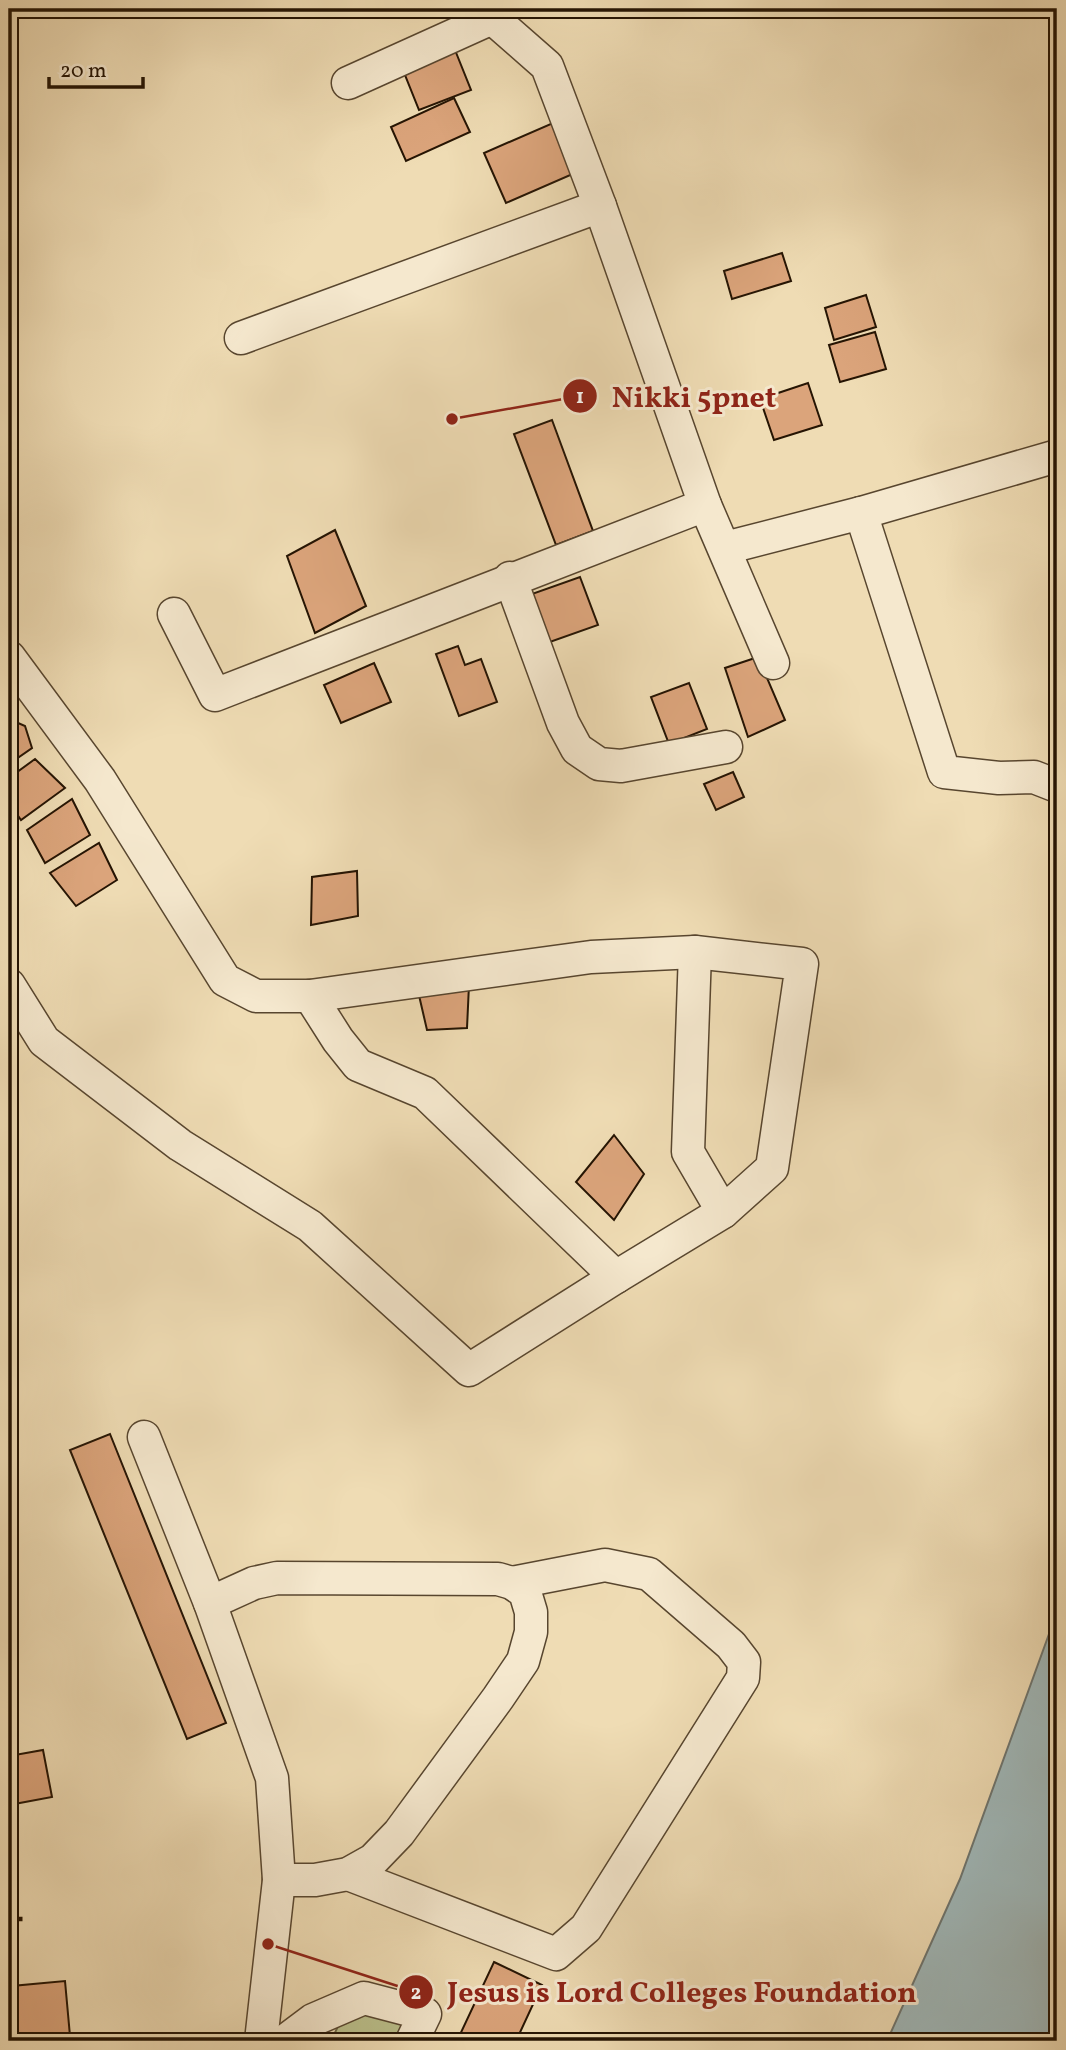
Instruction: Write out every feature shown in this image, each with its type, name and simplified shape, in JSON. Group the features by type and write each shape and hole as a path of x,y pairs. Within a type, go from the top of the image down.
{"street":[{"path":"348,83 487,13 547,66 600,206 705,505 773,663"},
{"path":"241,338 600,206"},
{"path":"725,548 861,513 1057,456"},
{"path":"174,614 215,695 705,505"},
{"path":"861,513 944,772 999,778 1034,778 1057,786"},
{"path":"510,579 564,723 577,749 599,764 621,766 726,747"},
{"path":"9,657 100,780 225,980 256,996 310,996 591,957 695,952 803,964 772,1168 723,1212 469,1370 310,1226 180,1145 44,1041 9,985"},
{"path":"695,952 688,1153 723,1212"},
{"path":"310,996 338,1041 358,1065 425,1093 617,1277"},
{"path":"144,1437 210,1603 272,1778 279,1880 261,2041"},
{"path":"348,1874 556,1954 586,1928 743,1678 744,1662 732,1645 649,1574 605,1565 512,1583"},
{"path":"210,1603 254,1583 277,1578 467,1577 498,1579 512,1583 525,1592 531,1612 531,1632 523,1661 399,1833 373,1860 348,1874 315,1880 279,1880"},
{"path":"285,2041 313,2020 364,1998 425,2014 412,2041"}],"path":[{"path":"9,1919 25,1919"}],"green space":[{"path":"353,1995 412,2024 404,2041 331,2041"}],"water":[{"path":"1057,1612 1057,2041 887,2041 960,1879"}],"building":[{"path":"453,45 471,90 419,110 401,65"},
{"path":"454,98 470,132 406,161 391,127"},
{"path":"553,123 575,173 506,203 484,153"},
{"path":"782,253 791,281 732,299 724,271"},
{"path":"866,295 876,327 834,340 825,308"},
{"path":"875,332 886,369 840,382 829,345"},
{"path":"808,383 822,425 774,440 760,399"},
{"path":"552,420 593,531 556,545 514,434"},
{"path":"335,530 366,606 315,633 287,556"},
{"path":"580,577 598,625 547,643 529,595"},
{"path":"458,646 465,665 481,659 497,702 459,716 436,654"},
{"path":"758,657 785,720 748,737 725,668"},
{"path":"374,663 391,702 341,723 324,685"},
{"path":"689,683 707,729 669,744 651,697"},
{"path":"9,719 25,726 32,748 9,764"},
{"path":"35,759 65,788 21,820 9,803 9,778"},
{"path":"733,772 744,797 716,810 704,784"},
{"path":"72,799 90,835 45,863 27,830"},
{"path":"99,843 117,880 76,906 50,873"},
{"path":"357,871 358,916 311,925 312,877"},
{"path":"469,985 467,1028 427,1030 418,991"},
{"path":"614,1135 644,1174 614,1220 576,1182"},
{"path":"110,1434 226,1723 187,1739 70,1450"},
{"path":"43,1750 52,1797 9,1805 9,1756"},
{"path":"494,1962 542,1985 516,2041 457,2041"},
{"path":"65,1981 70,2036 18,2041 12,1986"}],"place":[{"name":"Nikki 5pnet","path":"452,419"},
{"name":"Jesus is Lord Colleges Foundation","path":"268,1944"}]}
